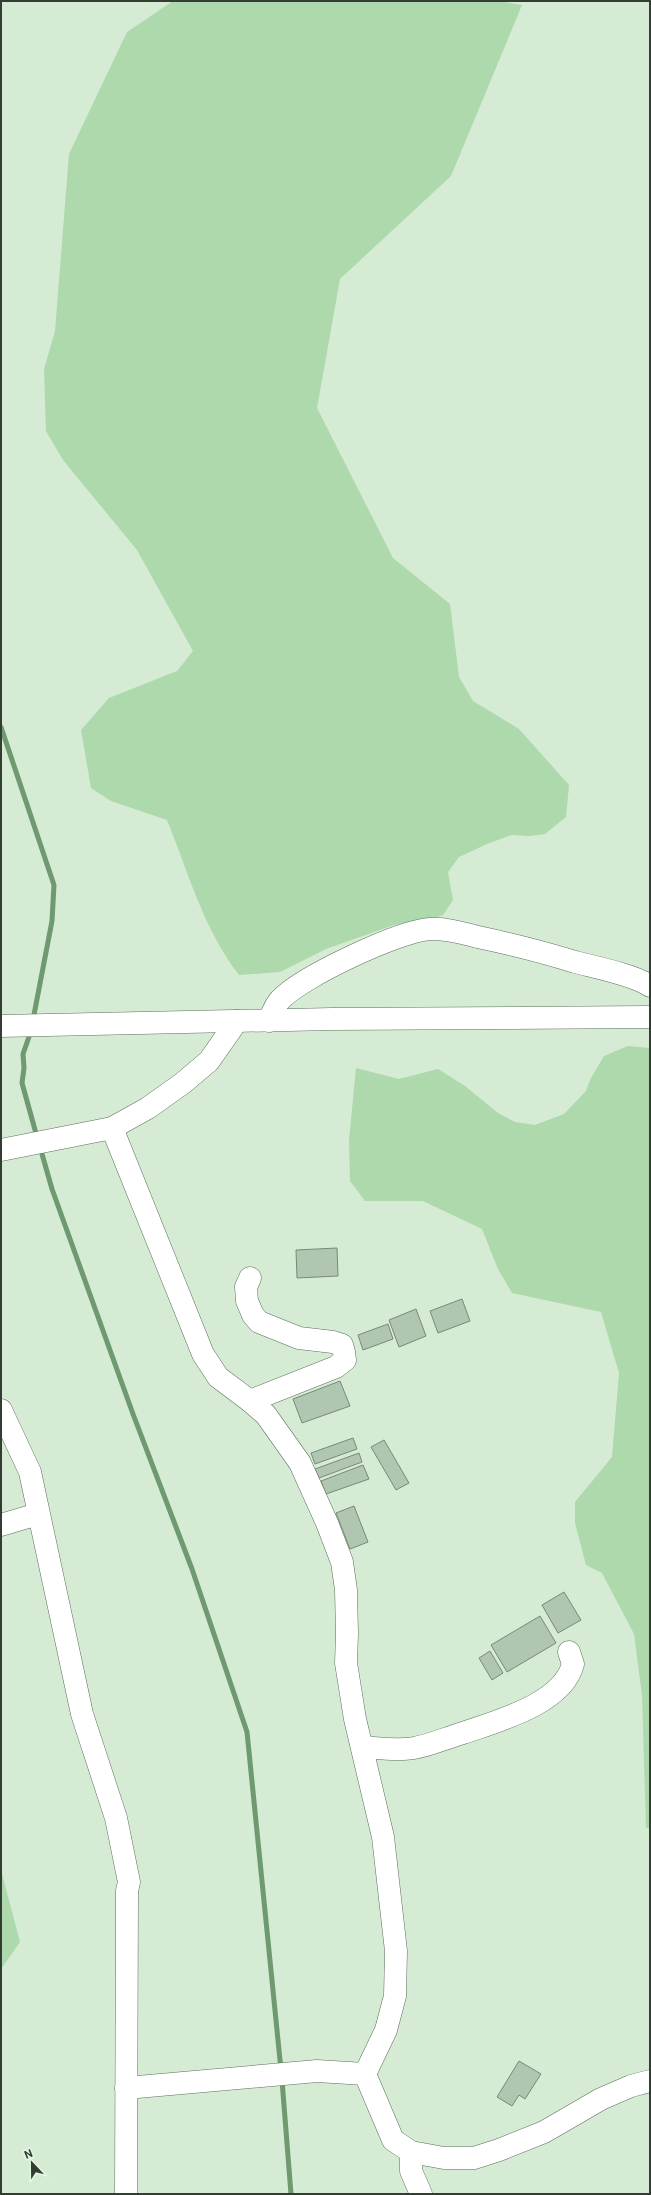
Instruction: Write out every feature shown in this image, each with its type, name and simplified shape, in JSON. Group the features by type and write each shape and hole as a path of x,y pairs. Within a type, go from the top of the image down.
{"street":[{"path":"268,1021 280,1000 315,974 364,951 406,935 430,929 463,933 527,948 618,974 650,986"},
{"path":"1,1026 237,1021 650,1017"},
{"path":"1,1150 112,1128 148,1108 209,1061 237,1021"},
{"path":"112,1128 203,1354 218,1377 266,1415 300,1463 327,1523 342,1562 346,1590 346,1663 362,1747 383,1837 396,1950 395,1996 386,2030 365,2074 393,2140 411,2152 444,2158 474,2158 544,2132 601,2099 631,2086 650,2081"},
{"path":"250,1278 246,1287 247,1300 253,1315 258,1322 299,1338 333,1342 342,1345 344,1360 336,1367 250,1401"},
{"path":"1,1410 30,1472 82,1714 116,1818 129,1882 127,1892 126,2194"},
{"path":"1,1525 38,1514"},
{"path":"362,1747 414,1748 439,1742 515,1715 554,1692 564,1682 573,1664 569,1652"},
{"path":"126,2088 317,2071 365,2074"},
{"path":"411,2152 411,2172 421,2194"}],"green space":[{"path":"173,1 498,1 522,5 451,176 340,279 317,408 393,558 450,604 459,677 473,701 519,729 569,785 566,817 545,834 529,836 511,835 459,857 448,872 453,900 443,915 424,921 394,925 326,949 280,972 239,975 227,958 206,920 167,820 111,801 91,788 81,730 109,698 177,671 193,651 137,550 63,460 46,431 44,369 55,331 69,154 127,32"},
{"path":"628,1046 650,1048 650,1828 646,1828 642,1695 634,1634 602,1573 586,1565 575,1523 575,1502 612,1457 619,1373 601,1312 512,1293 498,1269 482,1229 423,1201 365,1201 350,1181 349,1140 356,1068 399,1079 438,1069 465,1086 498,1113 515,1122 535,1125 564,1114 586,1091 591,1078 604,1056"},
{"path":"1,1870 20,1942 1,1969"}],"building":[{"path":"337,1248 338,1276 297,1278 296,1250"},
{"path":"462,1299 470,1321 438,1333 430,1311"},
{"path":"416,1309 426,1336 399,1347 389,1320"},
{"path":"388,1324 393,1339 363,1350 358,1335"},
{"path":"340,1381 350,1406 302,1423 293,1399"},
{"path":"353,1438 357,1449 315,1464 311,1453"},
{"path":"384,1440 409,1483 396,1490 371,1447"},
{"path":"359,1453 362,1462 319,1478 315,1469"},
{"path":"363,1465 369,1479 326,1494 321,1481"},
{"path":"354,1506 368,1542 350,1549 336,1513"},
{"path":"564,1592 581,1620 558,1633 542,1605"},
{"path":"540,1616 556,1643 507,1672 491,1645"},
{"path":"490,1651 503,1673 492,1680 479,1658"},
{"path":"519,2061 541,2074 525,2099 519,2095 512,2106 497,2097"}],"waterway":[{"path":"1,727 54,885 52,921 33,1020"},
{"path":"31,1031 23,1054 24,1068 22,1083 37,1137"},
{"path":"40,1147 52,1189 133,1414 192,1569 247,1732 281,2070"},
{"path":"282,2080 291,2194"}]}
